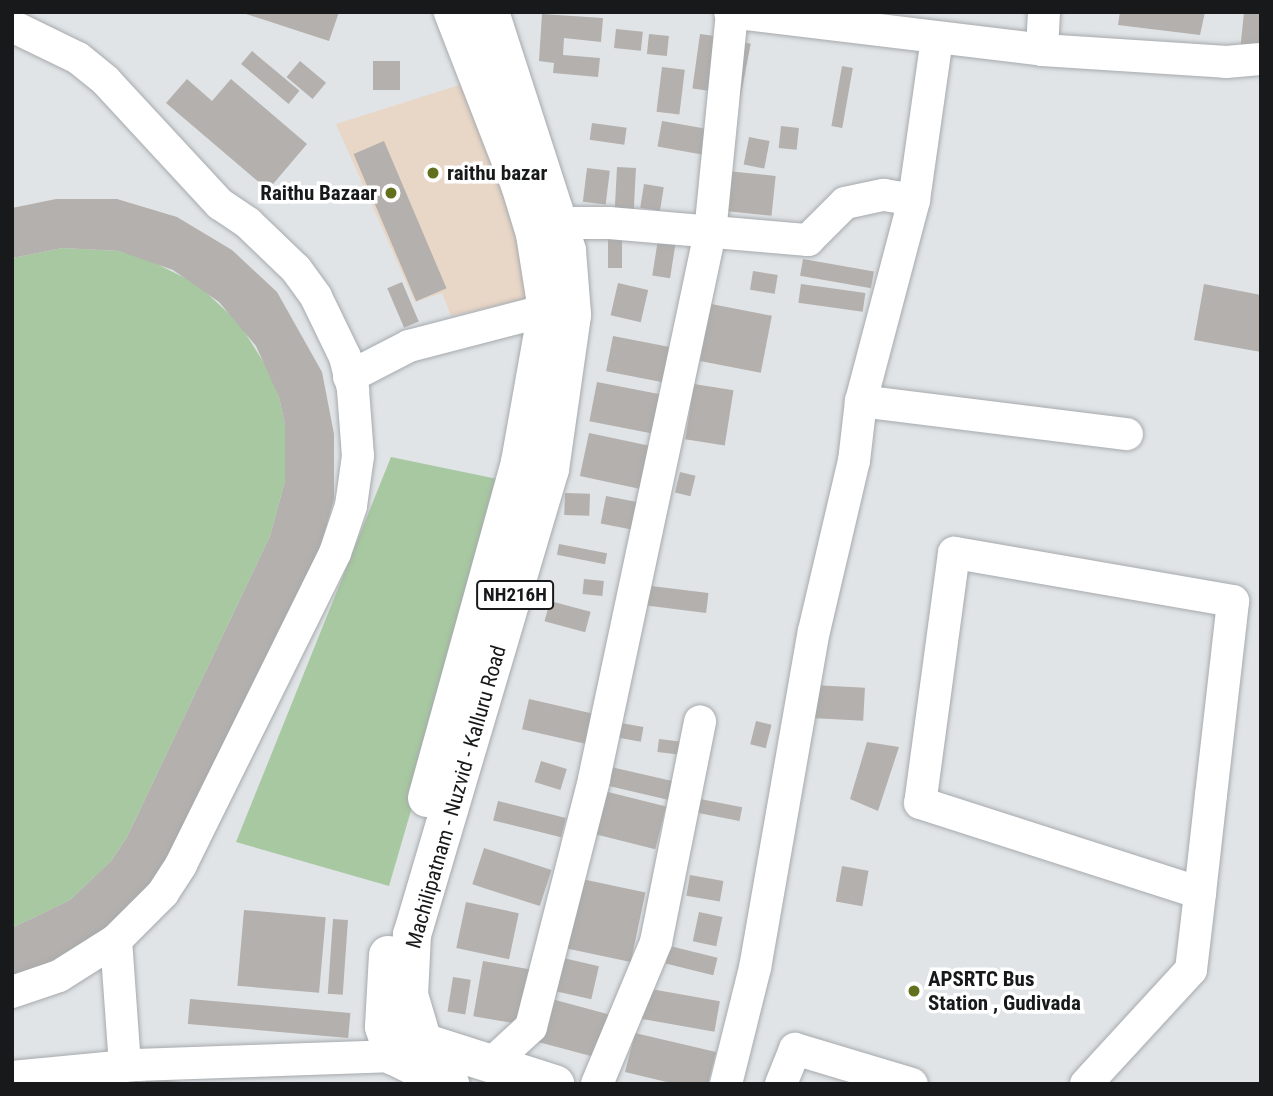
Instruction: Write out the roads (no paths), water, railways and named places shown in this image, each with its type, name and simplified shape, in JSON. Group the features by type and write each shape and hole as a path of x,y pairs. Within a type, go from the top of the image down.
{"highway":[{"name":"Machilipatnam - Nuzvid - Kalluru Road","path":"420,1074 384,1027 395,914 520,462 547,310 538,246 520,185 453,12"},
{"name":"Machilipatnam - Nuzvid - Kalluru Road","path":"490,12 559,223 572,283 572,315 550,469 412,934 409,995 423,1042 555,1084"}],"street":[{"path":"1042,50 1044,12"},
{"path":"492,1063 531,1027 559,922 710,233 731,13 1042,50 1226,62 1261,59"},
{"path":"12,26 78,58 106,81 220,204 274,245 316,297 349,377 358,456 351,506 335,553 181,865 155,901 116,940 59,976 12,992"},
{"path":"726,1084 755,968 806,672 854,461 861,401 914,200 937,39"},
{"path":"1226,62 1261,79"},
{"path":"559,223 609,223 808,240 845,203 884,195 914,200"},
{"path":"349,377 409,346 483,323 547,310"},
{"path":"861,401 1127,434"},
{"path":"1086,1084 1191,970 1200,893 1233,601 954,553 920,803 1200,893"},
{"path":"597,1084 656,942 700,721"},
{"path":"116,940 132,1072"},
{"path":"781,1084 794,1049 912,1084"},
{"path":"12,1077 132,1072 420,1074"}],"place":[{"name":"raithu bazar","path":"433,173"},
{"name":"Raithu Bazaar","path":"391,193"},
{"name":"APSRTC Bus Station , Gudivada","path":"914,991"}]}
